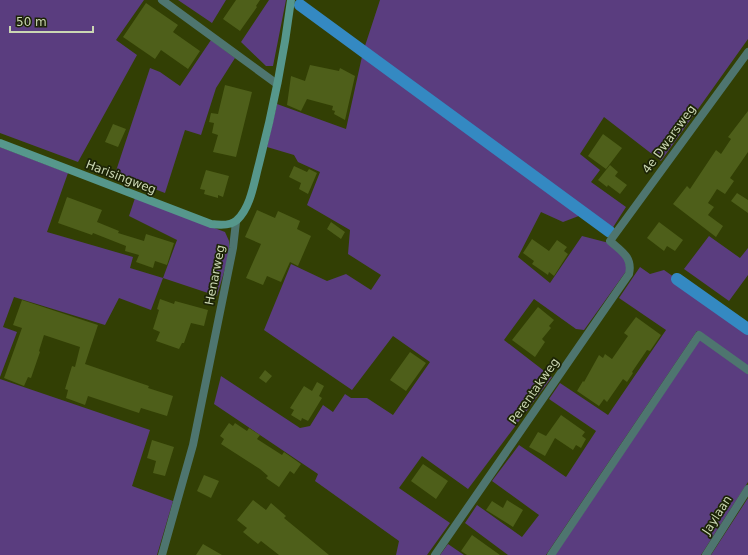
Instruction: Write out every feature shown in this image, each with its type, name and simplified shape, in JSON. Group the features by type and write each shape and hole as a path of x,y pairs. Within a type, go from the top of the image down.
{"street":[{"path":"162,0 277,84"},
{"name":"Henarweg","path":"162,555 193,446 233,248 236,222 250,199 269,123 291,0"},
{"name":"4e Dwarsweg","path":"610,241 748,52"},
{"name":"Harisingweg","path":"0,142 210,224 222,225 236,222"},
{"name":"Perentakweg","path":"435,555 629,274 630,263 628,258 610,241"},
{"path":"551,555 699,335 748,370"},
{"name":"Jaylaan","path":"706,555 748,489"}],"shaded area":[{"path":"0,0 144,0 116,40 137,55 78,162 0,133"},
{"path":"178,0 226,0 212,23"},
{"path":"269,0 286,0 273,66 266,66 241,42"},
{"path":"380,0 748,0 748,39 661,161 604,117 580,154 600,170 591,182 626,207 610,232 584,214 563,222 541,212 518,257 550,283 582,236 609,243 624,257 627,270 584,330 576,329 534,299 504,340 552,377 468,489 422,456 399,488 450,523 427,555 396,555 399,541 315,481 318,474 214,404 221,376 300,428 310,426 323,405 333,412 345,394 351,398 367,398 393,415 430,362 393,336 352,390 264,330 291,264 327,281 346,274 371,290 381,275 348,254 350,230 307,205 320,172 298,162 294,155 267,147 277,104 346,129 363,52"},
{"path":"211,40 235,58 216,88 201,135 185,130 165,193 115,174 150,68 160,72 180,86"},
{"path":"0,147 68,173 47,232 133,257 130,268 163,278 151,310 119,298 105,325 14,297 3,327 17,332 0,377"},
{"path":"135,198 225,232 229,241 229,255 217,296 163,278 177,240 129,216"},
{"path":"709,236 740,258 748,248 748,275 729,301 684,269"},
{"path":"640,267 650,274 664,270 748,329 748,366 697,331 546,555 508,555 465,523 477,505 522,537 539,515 492,481 519,445 566,477 596,431 549,399 560,383 608,415 666,330 619,298"},
{"path":"700,339 748,374 748,482 701,555 555,555"},
{"path":"0,379 150,430 132,486 173,501 157,555 0,555"},
{"path":"748,498 748,555 711,555"},
{"path":"448,544 464,555 440,555"}],"building":[{"path":"236,0 260,0 256,6 257,7 240,31 223,19"},
{"path":"146,3 178,25 173,32 200,51 188,69 161,50 155,59 123,37"},
{"path":"310,65 339,71 340,68 355,76 345,120 334,114 335,111 332,110 333,106 307,99 301,111 287,105 291,76 305,81"},
{"path":"225,85 252,92 236,157 213,152 218,135 212,133 214,123 209,122 211,113 218,114"},
{"path":"748,111 748,152 730,178 734,181 725,194 717,189 708,203 714,207 708,215 723,226 716,237 673,204 687,186 690,189 716,150 721,154 731,139 728,137"},
{"path":"113,124 126,129 118,147 105,142"},
{"path":"603,134 622,148 606,169 588,156"},
{"path":"610,165 618,172 615,176 627,185 620,194 598,180"},
{"path":"294,166 307,172 309,169 317,173 308,194 299,189 301,183 289,177"},
{"path":"206,170 229,176 223,197 218,195 218,198 204,194 205,190 200,189"},
{"path":"737,193 748,200 748,213 731,201"},
{"path":"67,197 102,210 97,222 119,231 118,233 144,241 146,234 174,243 167,265 155,261 153,268 136,262 139,255 125,251 126,246 93,233 92,235 58,223"},
{"path":"257,210 275,218 278,211 300,221 297,229 311,236 298,266 290,262 281,282 267,276 263,285 246,278 261,244 245,237"},
{"path":"331,222 345,232 341,239 327,229"},
{"path":"659,222 683,240 675,251 667,246 664,251 647,238"},
{"path":"532,239 549,251 557,240 567,247 564,251 568,254 554,276 549,272 548,275 532,264 534,261 523,253"},
{"path":"160,299 174,304 175,301 208,310 204,326 191,323 184,343 182,343 179,349 156,341 160,332 153,329 159,310 157,309"},
{"path":"22,300 98,325 85,364 173,396 167,416 141,408 139,413 88,396 85,405 66,398 68,390 65,389 72,366 75,367 80,347 44,335 31,378 28,377 24,386 4,378 22,328 13,325"},
{"path":"538,307 554,320 549,326 551,328 542,339 545,342 535,357 512,340"},
{"path":"636,317 661,335 650,351 647,350 627,382 623,379 607,402 604,399 599,406 577,391 583,381 584,382 599,355 603,358 605,354 612,359 628,336 624,333"},
{"path":"410,352 426,363 406,391 390,380"},
{"path":"265,370 272,376 266,383 259,378"},
{"path":"317,382 324,386 319,396 322,398 308,421 302,418 301,421 291,415 294,410 290,408 304,386 312,391"},
{"path":"561,415 585,432 582,436 586,439 581,448 576,445 573,450 555,438 545,456 529,447 538,432 546,436"},
{"path":"229,423 233,426 235,423 247,431 249,428 260,435 257,439 282,455 284,452 301,464 294,474 290,471 279,487 266,478 268,476 260,469 221,444 224,439 220,436"},
{"path":"152,440 174,447 165,476 153,473 156,461 147,458"},
{"path":"423,464 448,481 436,499 411,481"},
{"path":"204,475 219,481 211,498 197,491"},
{"path":"253,500 266,510 271,503 286,516 284,518 329,555 279,555 261,541 258,544 243,532 247,528 237,520"},
{"path":"507,500 523,510 513,527 486,510 492,501 503,508"},
{"path":"472,535 500,555 467,555 461,551"},
{"path":"203,544 222,555 196,555"}],"waterway":[{"path":"300,5 610,232"},
{"path":"677,279 748,329"}]}
